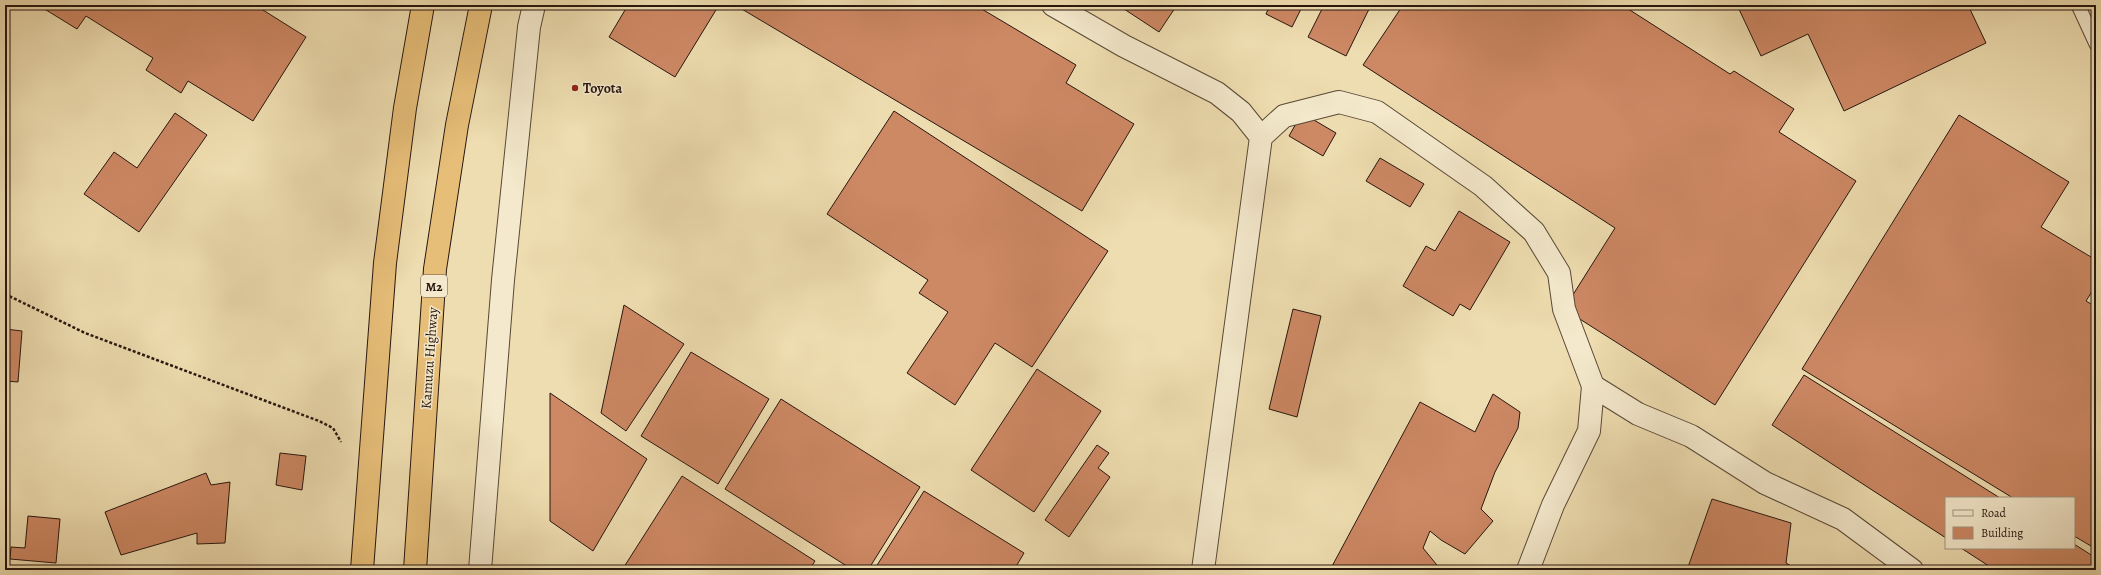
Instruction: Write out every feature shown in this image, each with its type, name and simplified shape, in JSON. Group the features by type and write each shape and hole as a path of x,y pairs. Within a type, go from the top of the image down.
{"highway":[{"path":"362,570 384,263 405,108 423,5"},
{"name":"Kamuzu Highway","path":"415,570 435,269 457,125 481,5"}],"street":[{"path":"480,570 503,280 529,27 534,5"},
{"path":"1053,5 1124,46 1217,93 1241,112 1261,137"},
{"path":"1204,570 1261,137 1284,116 1339,102 1377,112 1483,186 1534,232 1559,273 1564,309 1593,386 1589,431 1553,506 1528,570"},
{"path":"1593,386 1638,414 1691,436 1764,483 1842,519 1912,570"}],"lane":[{"path":"2078,5 2096,44"}],"path":[{"path":"5,294 85,333 319,421 333,428 341,440 342,447"}],"building":[{"path":"38,5 255,5 306,37 253,121 188,81 181,93 146,70 153,58 86,16 77,29"},
{"path":"628,5 719,5 675,77 609,37"},
{"path":"735,5 975,5 1076,65 1066,83 1134,124 1082,211"},
{"path":"1118,5 1177,5 1159,32"},
{"path":"1270,5 1303,5 1292,27 1266,14"},
{"path":"1324,5 1371,5 1346,56 1308,37"},
{"path":"1403,5 1622,5 1730,74 1734,71 1794,109 1779,132 1856,181 1715,405 1564,309 1615,228 1363,65"},
{"path":"1737,5 1968,5 1986,43 1844,111 1808,34 1761,56"},
{"path":"894,111 1108,251 1032,367 995,343 955,405 907,373 948,312 919,293 928,280 827,214"},
{"path":"175,113 207,135 139,232 84,194 114,152 137,168"},
{"path":"1302,113 1336,133 1323,156 1289,136"},
{"path":"1959,115 2069,182 2041,227 2096,260 2096,285 2086,301 2096,307 2096,549 2075,537 2075,497 2011,497 1802,369"},
{"path":"1380,158 1424,184 1410,207 1366,181"},
{"path":"1459,211 1510,242 1470,310 1460,304 1453,316 1403,286 1426,246 1435,251"},
{"path":"624,305 684,344 626,431 601,413"},
{"path":"1293,309 1321,316 1297,417 1269,409"},
{"path":"5,329 22,331 18,382 5,381"},
{"path":"691,352 769,399 718,484 641,436"},
{"path":"1037,369 1101,411 1034,512 971,470"},
{"path":"1804,375 1998,497 1945,497 1945,537 1772,425"},
{"path":"550,393 647,459 593,551 550,521"},
{"path":"1493,394 1520,412 1518,428 1495,472 1481,509 1493,521 1465,554 1441,540 1430,531 1423,548 1441,570 1330,570 1420,402 1475,432"},
{"path":"781,399 920,487 868,570 853,570 725,489"},
{"path":"1097,445 1109,453 1098,468 1110,477 1069,537 1045,520"},
{"path":"280,453 306,456 302,490 276,485"},
{"path":"206,473 211,485 230,482 225,543 197,544 197,533 121,555 105,512"},
{"path":"682,476 815,561 809,570 622,570"},
{"path":"924,491 1024,553 1014,570 874,570"},
{"path":"1712,499 1791,523 1786,563 1798,570 1687,570"},
{"path":"28,516 60,519 56,563 10,559 11,547 25,548"},
{"path":"2075,545 2096,558 2096,570 2043,570 2034,565 2031,570 1995,570 1963,549 2075,549"}],"place":[{"name":"Toyota","path":"575,88"}]}
